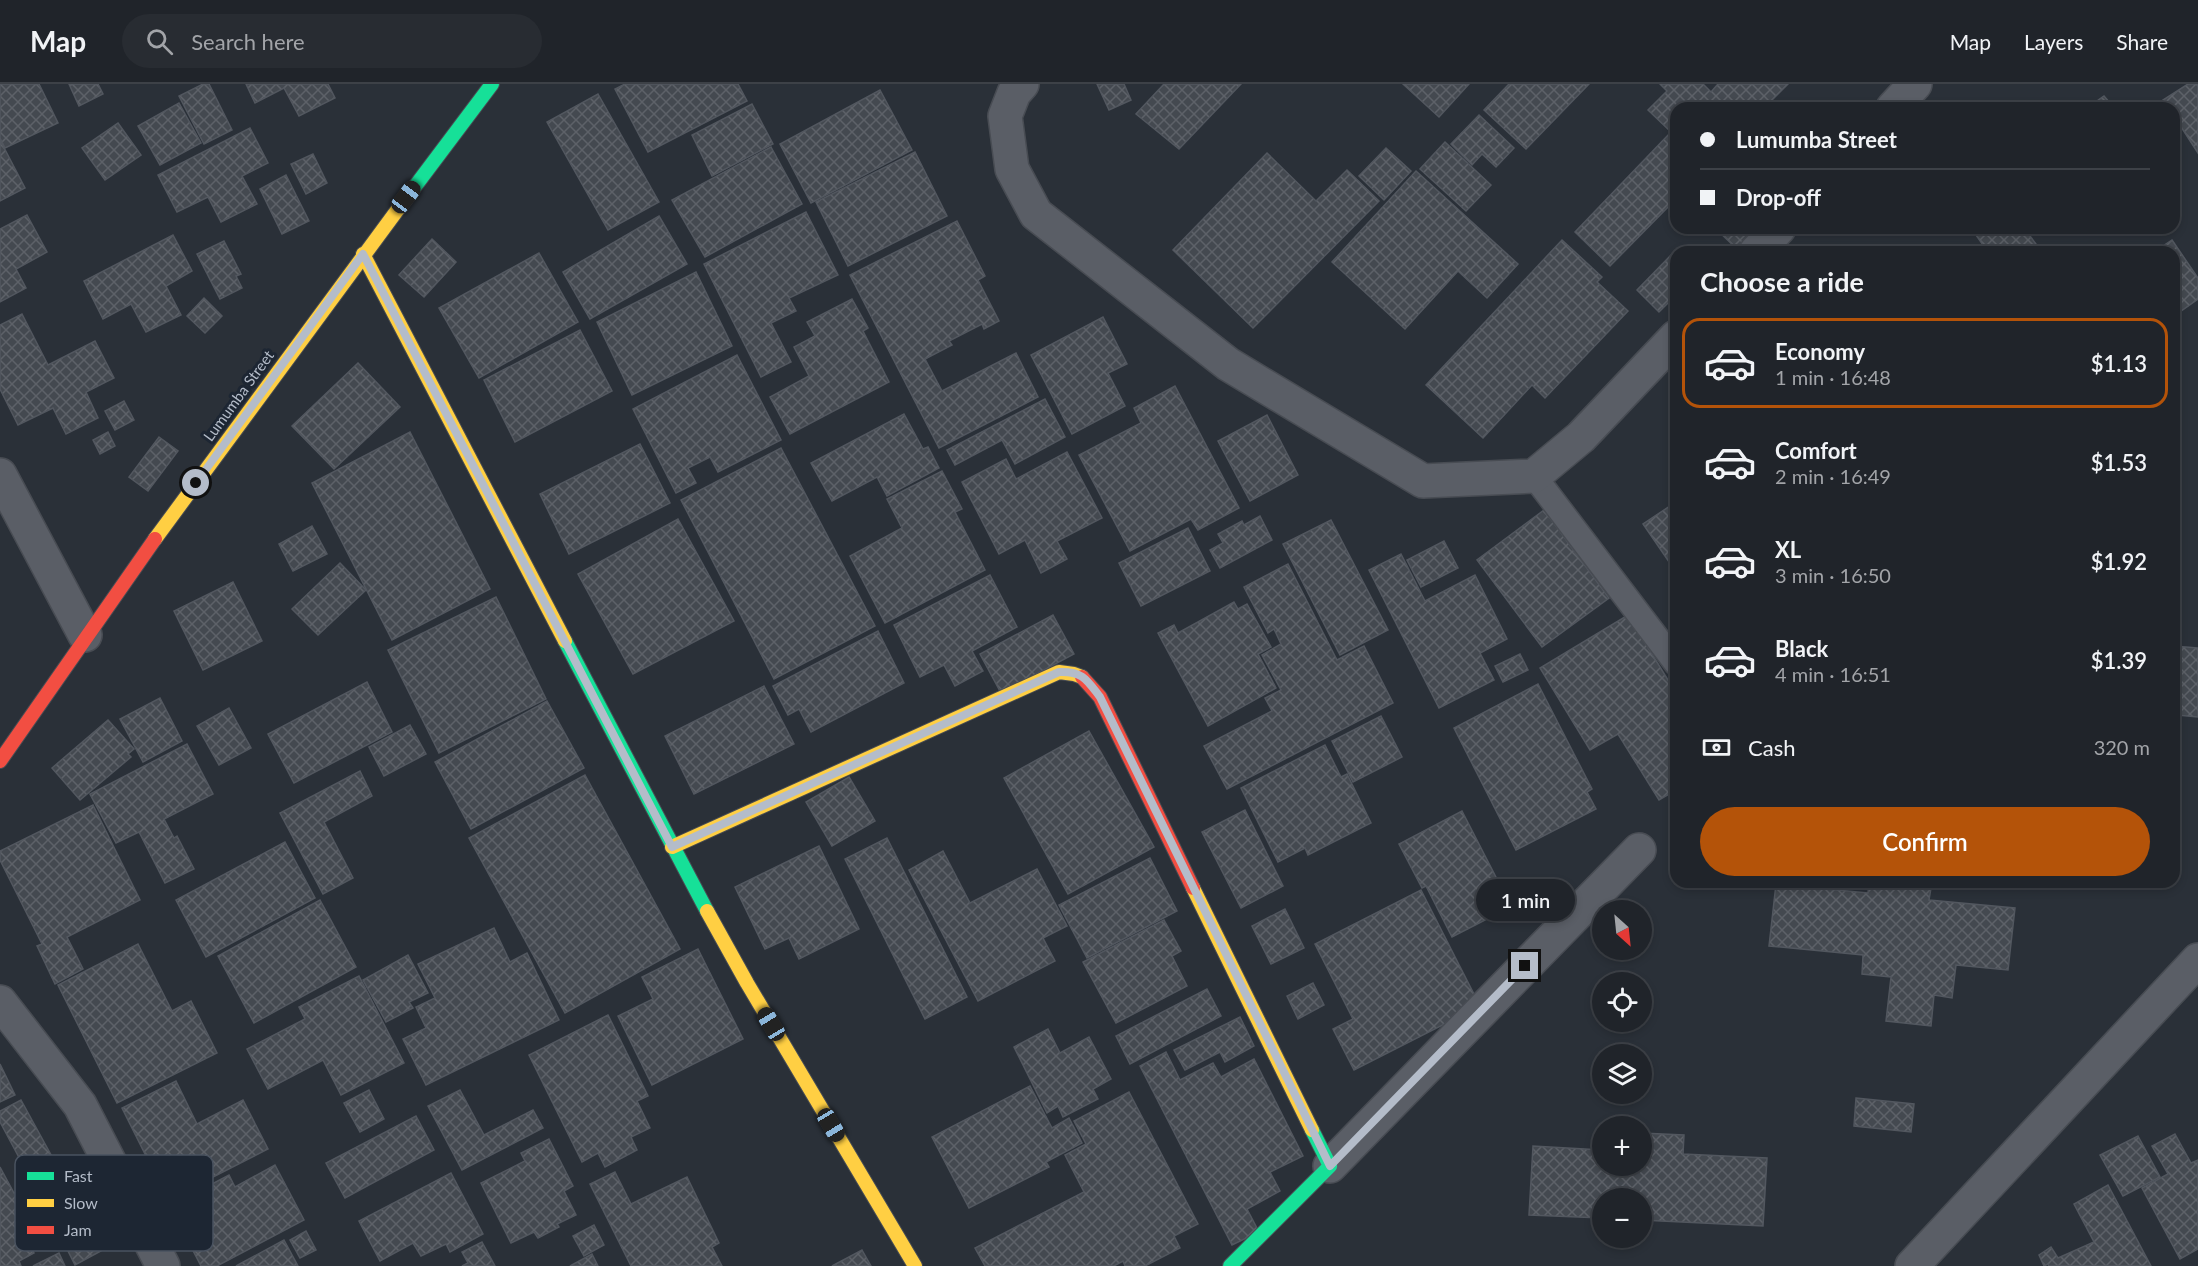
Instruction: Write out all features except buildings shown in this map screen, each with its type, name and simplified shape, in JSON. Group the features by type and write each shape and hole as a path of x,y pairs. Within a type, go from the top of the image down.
{"street":[{"name":"Lumumba Street","path":"0,761 85,635 363,254 492,84"},
{"path":"1022,84 1014,93 1005,116 1012,169 1036,214 1228,364 1423,481 1534,476 1581,437 1670,343"},
{"path":"1898,102 1915,84"},
{"path":"1762,246 1773,234"},
{"path":"363,254 672,847 747,983 915,1266"},
{"path":"0,475 85,635"},
{"path":"672,847 1059,672 1073,672 1085,678 1100,697 1330,1166"},
{"path":"1230,1266 1639,850"},
{"path":"1912,1266 2198,960"},
{"path":"0,1002 80,1105 106,1155"},
{"path":"155,1251 163,1266"}],"lane":[{"path":"1534,476 1670,655"}],"traffic: fast":[{"path":"404,201 492,84"},
{"path":"565,641 707,911"},
{"path":"1230,1266 1330,1166 1312,1130"}],"traffic: slow":[{"path":"155,539 404,201"},
{"path":"363,254 565,641"},
{"path":"672,847 1059,672 1082,677"},
{"path":"1193,888 1312,1130"},
{"path":"707,911 747,983 915,1266"}],"traffic: jam":[{"path":"0,761 155,539"},
{"path":"1082,677 1100,697 1193,888"}],"route":[{"path":"196,483 363,254 672,847 1059,672 1073,672 1085,678 1100,697 1330,1166 1525,966"}]}
